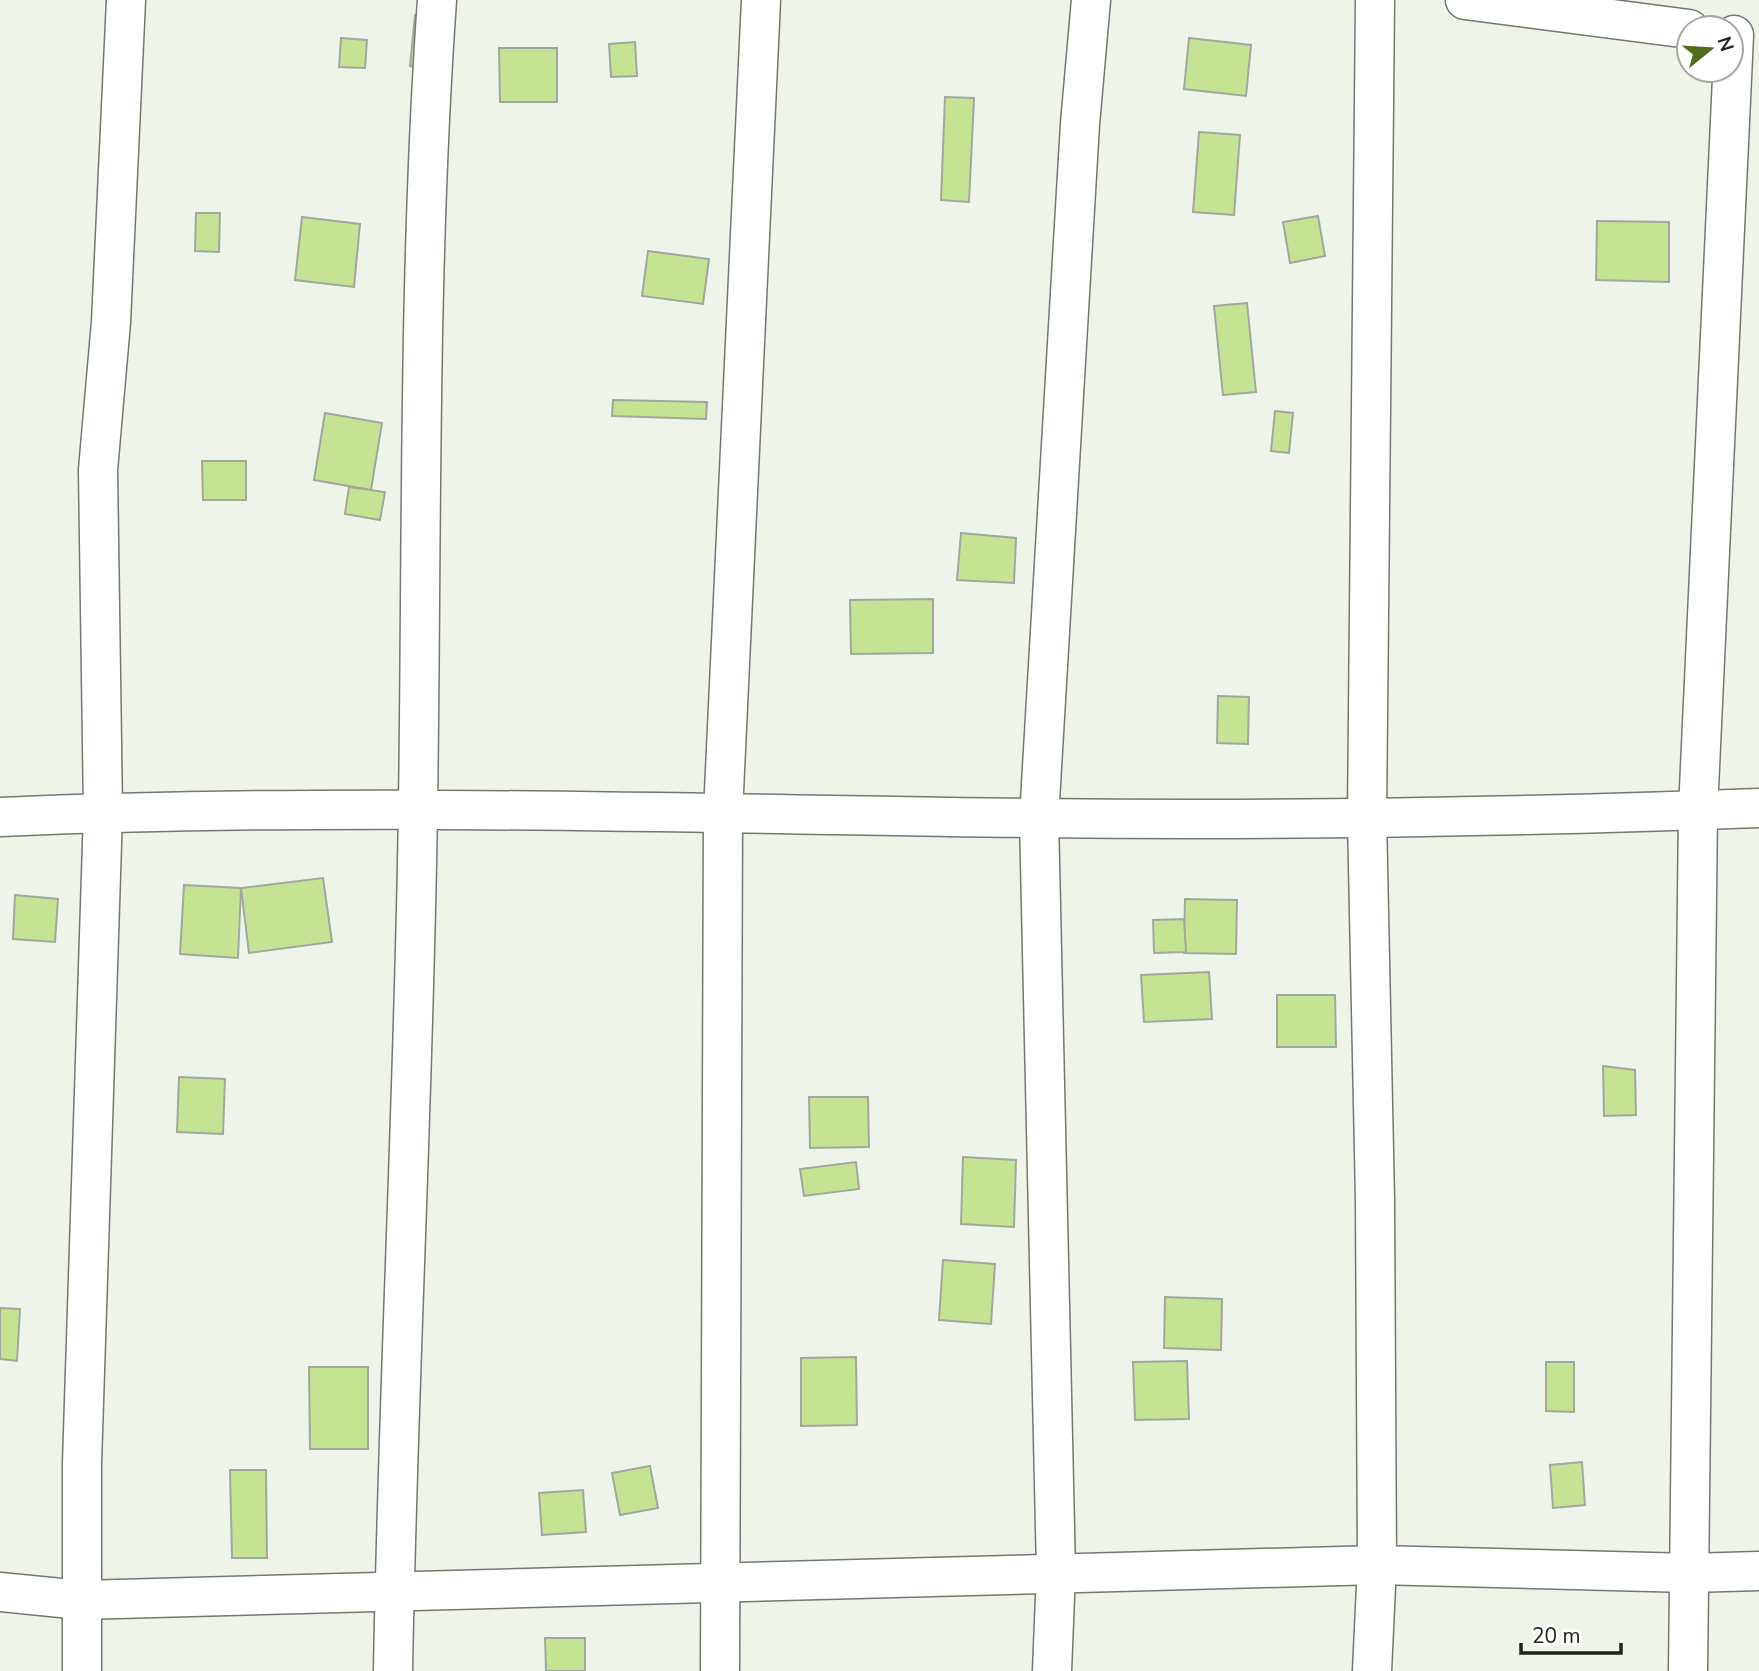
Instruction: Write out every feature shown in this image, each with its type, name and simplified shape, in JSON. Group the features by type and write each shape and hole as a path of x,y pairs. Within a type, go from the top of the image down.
{"street":[{"path":"82,1671 82,1464 103,812 98,470 111,321 126,0"},
{"path":"394,1671 418,809 426,142 437,0"},
{"path":"720,1671 723,813 761,0"},
{"path":"1052,1671 1056,1572 1040,818 1080,124 1091,0"},
{"path":"1372,1671 1377,1565 1375,1200 1367,817 1375,0"},
{"path":"1465,0 1675,28"},
{"path":"1688,1671 1698,810 1738,84"},
{"path":"0,817 103,812 418,809 1040,818 1367,817 1759,807"},
{"path":"0,1592 81,1600 1377,1565 1689,1573 1759,1571"}],"building":[{"path":"415,15 433,17 427,68 410,66"},
{"path":"341,38 367,40 365,68 339,67"},
{"path":"1189,38 1251,45 1246,96 1184,89"},
{"path":"635,42 637,76 611,77 609,44"},
{"path":"499,48 557,48 557,102 500,102"},
{"path":"945,97 974,98 969,202 941,200"},
{"path":"1199,132 1240,135 1234,215 1193,212"},
{"path":"196,213 220,213 219,252 195,251"},
{"path":"1318,216 1325,256 1290,263 1283,222"},
{"path":"302,217 360,224 354,287 295,280"},
{"path":"1597,221 1669,222 1669,282 1596,280"},
{"path":"648,251 709,259 703,304 642,296"},
{"path":"1247,303 1256,392 1223,395 1214,306"},
{"path":"613,400 707,402 706,419 612,416"},
{"path":"1275,411 1293,413 1289,453 1271,451"},
{"path":"325,413 382,423 371,490 314,480"},
{"path":"202,461 246,461 246,500 203,500"},
{"path":"349,487 385,492 380,520 345,514"},
{"path":"961,533 1016,538 1014,583 957,580"},
{"path":"933,599 933,653 851,654 850,600"},
{"path":"1218,696 1249,697 1248,744 1217,743"},
{"path":"323,878 332,942 249,953 241,888"},
{"path":"184,885 241,888 238,958 180,954"},
{"path":"15,895 58,899 55,942 13,939"},
{"path":"1185,899 1237,900 1236,954 1184,953"},
{"path":"1184,919 1186,952 1154,953 1153,920"},
{"path":"1209,972 1212,1019 1144,1022 1141,975"},
{"path":"1277,995 1335,995 1336,1047 1277,1047"},
{"path":"1603,1066 1635,1070 1636,1115 1604,1116"},
{"path":"179,1077 225,1079 223,1134 177,1132"},
{"path":"809,1097 868,1097 869,1147 810,1148"},
{"path":"963,1157 1016,1160 1014,1227 961,1224"},
{"path":"856,1162 859,1189 804,1196 800,1169"},
{"path":"943,1260 995,1264 991,1324 939,1320"},
{"path":"1165,1297 1222,1299 1221,1350 1164,1348"},
{"path":"0,1308 20,1309 17,1361 0,1359"},
{"path":"856,1357 857,1425 801,1426 801,1358"},
{"path":"1187,1361 1189,1419 1135,1420 1133,1362"},
{"path":"1546,1362 1574,1362 1574,1412 1546,1411"},
{"path":"309,1367 368,1367 368,1449 310,1449"},
{"path":"1582,1462 1585,1505 1553,1508 1550,1465"},
{"path":"650,1466 658,1508 620,1515 612,1473"},
{"path":"230,1470 266,1470 267,1558 232,1558"},
{"path":"583,1490 586,1532 542,1535 539,1493"},
{"path":"545,1638 585,1638 585,1671 546,1671"}]}
